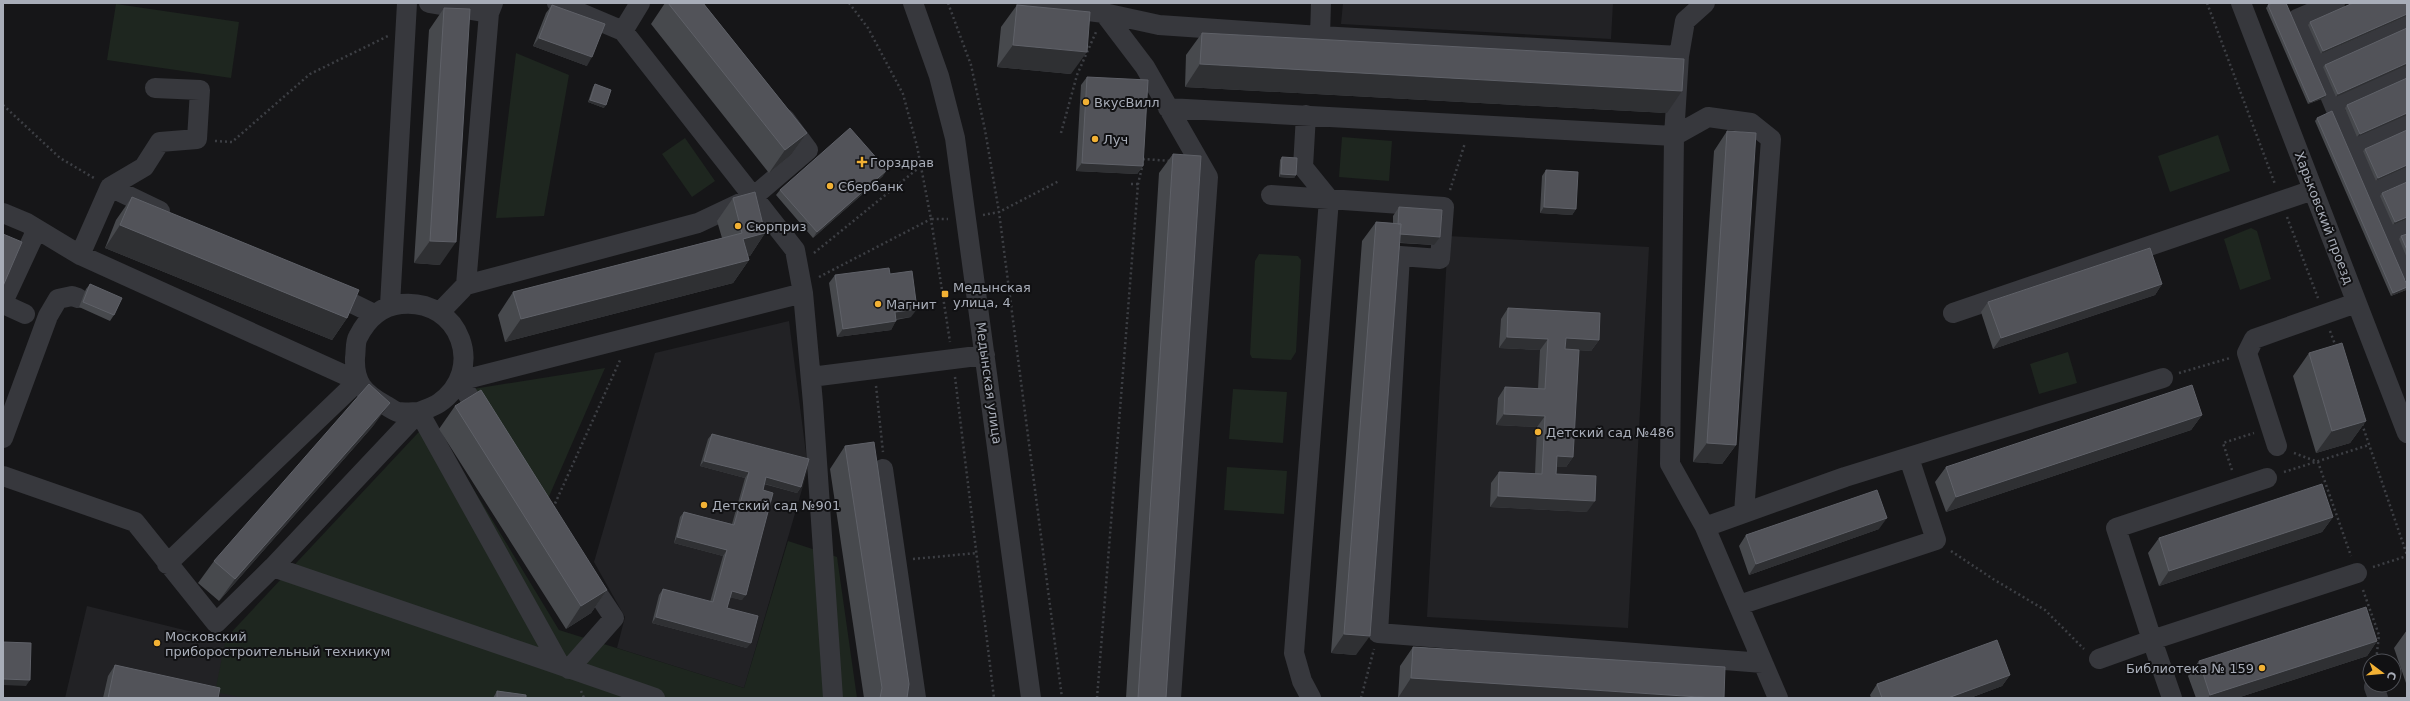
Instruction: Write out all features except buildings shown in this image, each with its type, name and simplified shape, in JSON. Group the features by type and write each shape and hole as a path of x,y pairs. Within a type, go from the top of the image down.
{"street":[{"path":"407,3 382,310 357,338 355,370 358,381 369,396 397,412 420,412"},
{"path":"430,3 491,8 466,284"},
{"path":"556,3 623,31 795,250 802,290 811,378 833,698"},
{"path":"623,31 640,3"},
{"name":"Медынская улица","path":"913,3 939,76 955,138 1031,698"},
{"path":"1026,3 1104,13 1159,25 1320,36 1679,56"},
{"path":"1320,36 1321,3"},
{"path":"1705,3 1686,21 1679,56 1674,136 1670,464 1705,527 1778,698"},
{"name":"Харьковский проезд","path":"2241,3 2356,302 2403,411 2407,433"},
{"path":"2297,20 2308,3"},
{"path":"2297,20 2335,3"},
{"path":"1104,13 1145,67 1208,177 1171,698"},
{"path":"2297,20 2370,187 2398,229 2407,270"},
{"path":"2316,62 2407,22"},
{"path":"2334,105 2407,73"},
{"path":"80,256 110,187 144,167 160,142 197,139 200,90 155,88"},
{"path":"440,312 466,284 698,223 753,197 808,150 775,105"},
{"path":"1168,108 1674,136 1708,117 1751,123 1771,139 1744,513"},
{"path":"1306,115 1303,167 1329,199 1294,653 1302,681 1311,698"},
{"path":"2352,145 2407,122"},
{"path":"2370,187 2407,171"},
{"path":"110,187 175,218"},
{"path":"1953,312 2313,190"},
{"path":"1271,195 1444,207 1440,258 1400,256 1378,633 1763,663"},
{"path":"3,213 37,229 80,256 358,381"},
{"path":"25,314 3,303 37,229"},
{"path":"3,476 135,522 216,622 272,567 420,412 438,404 451,393 459,381 464,362 462,345 454,326 440,312 416,302 382,310 310,283"},
{"path":"459,381 630,337 802,290"},
{"path":"3,438 48,316 58,299 72,296 78,298"},
{"path":"2277,446 2247,353 2254,339 2356,302"},
{"path":"811,378 985,355"},
{"path":"1705,527 1845,477 2163,378"},
{"path":"168,564 358,381"},
{"path":"459,381 493,433"},
{"path":"420,412 564,667"},
{"path":"1739,605 1936,540 1909,458"},
{"path":"883,469 916,698"},
{"path":"2172,698 2116,528 2268,478"},
{"path":"564,667 614,618 575,558"},
{"path":"272,567 655,698"},
{"path":"2099,658 2357,573"}],"path":[{"path":"849,3 868,28 903,94 921,166 932,219 953,359 994,698"},
{"path":"948,3 971,65 985,130 999,212 1062,698"},
{"path":"2206,3 2337,352"},
{"path":"1061,133 1077,75 1104,13"},
{"path":"197,139 232,142 310,74 368,43 406,28"},
{"path":"3,105 60,158 110,187"},
{"path":"1444,207 1471,124"},
{"path":"1097,698 1138,184 1144,159 1200,162"},
{"path":"798,266 921,166"},
{"path":"999,212 1059,181"},
{"path":"1130,184 1138,184"},
{"path":"802,290 932,219 966,218"},
{"path":"552,511 630,337"},
{"path":"2163,378 2247,353"},
{"path":"874,369 883,445"},
{"path":"2357,573 2407,556 2360,416"},
{"path":"2237,488 2223,443 2271,427"},
{"path":"2268,478 2369,445"},
{"path":"2277,446 2318,462"},
{"path":"1936,540 1993,579 2045,610 2086,652 2099,658"},
{"path":"908,560 977,553"},
{"path":"1361,698 1378,633"}],"shaded area":[{"path":"1343,3 1613,3 1611,39 1341,24"},
{"path":"116,4 239,22 231,78 107,60"},
{"path":"516,53 569,75 544,216 496,218"},
{"path":"2218,135 2230,171 2170,192 2158,156"},
{"path":"1342,137 1392,141 1389,181 1339,177"},
{"path":"685,138 715,181 692,197 662,154"},
{"path":"2251,228 2257,231 2271,279 2240,290 2224,239"},
{"name":"Детский сад №486","path":"1448,236 1649,247 1628,628 1427,617"},
{"path":"1259,254 1298,256 1301,260 1296,352 1291,360 1252,358 1250,354 1255,261"},
{"name":"Детский сад №901","path":"789,321 808,469 744,688 617,648 625,617 594,562 655,353"},
{"path":"2068,352 2077,383 2039,394 2030,364"},
{"path":"605,368 547,501 473,389"},
{"path":"1233,389 1287,392 1283,443 1229,439"},
{"path":"431,419 559,630 744,688 788,541 837,557 857,698 245,698 215,692 226,638"},
{"path":"1227,467 1287,471 1284,514 1224,510"},
{"name":"Московский приборостроительный техникум","path":"87,606 386,680 381,698 65,698"}],"place":[{"name":"ВкусВилл","path":"1086,102"},
{"name":"Луч","path":"1095,139"},
{"name":"Горздрав","path":"862,162"},
{"name":"Сбербанк","path":"830,186"},
{"name":"Сюрприз","path":"738,226"},
{"name":"Медынская улица, 4","path":"945,294"},
{"name":"Магнит","path":"878,304"},
{"name":"Детский сад №486","path":"1538,432"},
{"name":"Детский сад №901","path":"704,505"},
{"name":"Московский приборостроительный техникум","path":"157,643"},
{"name":"Библиотека № 159","path":"2262,668"}]}
